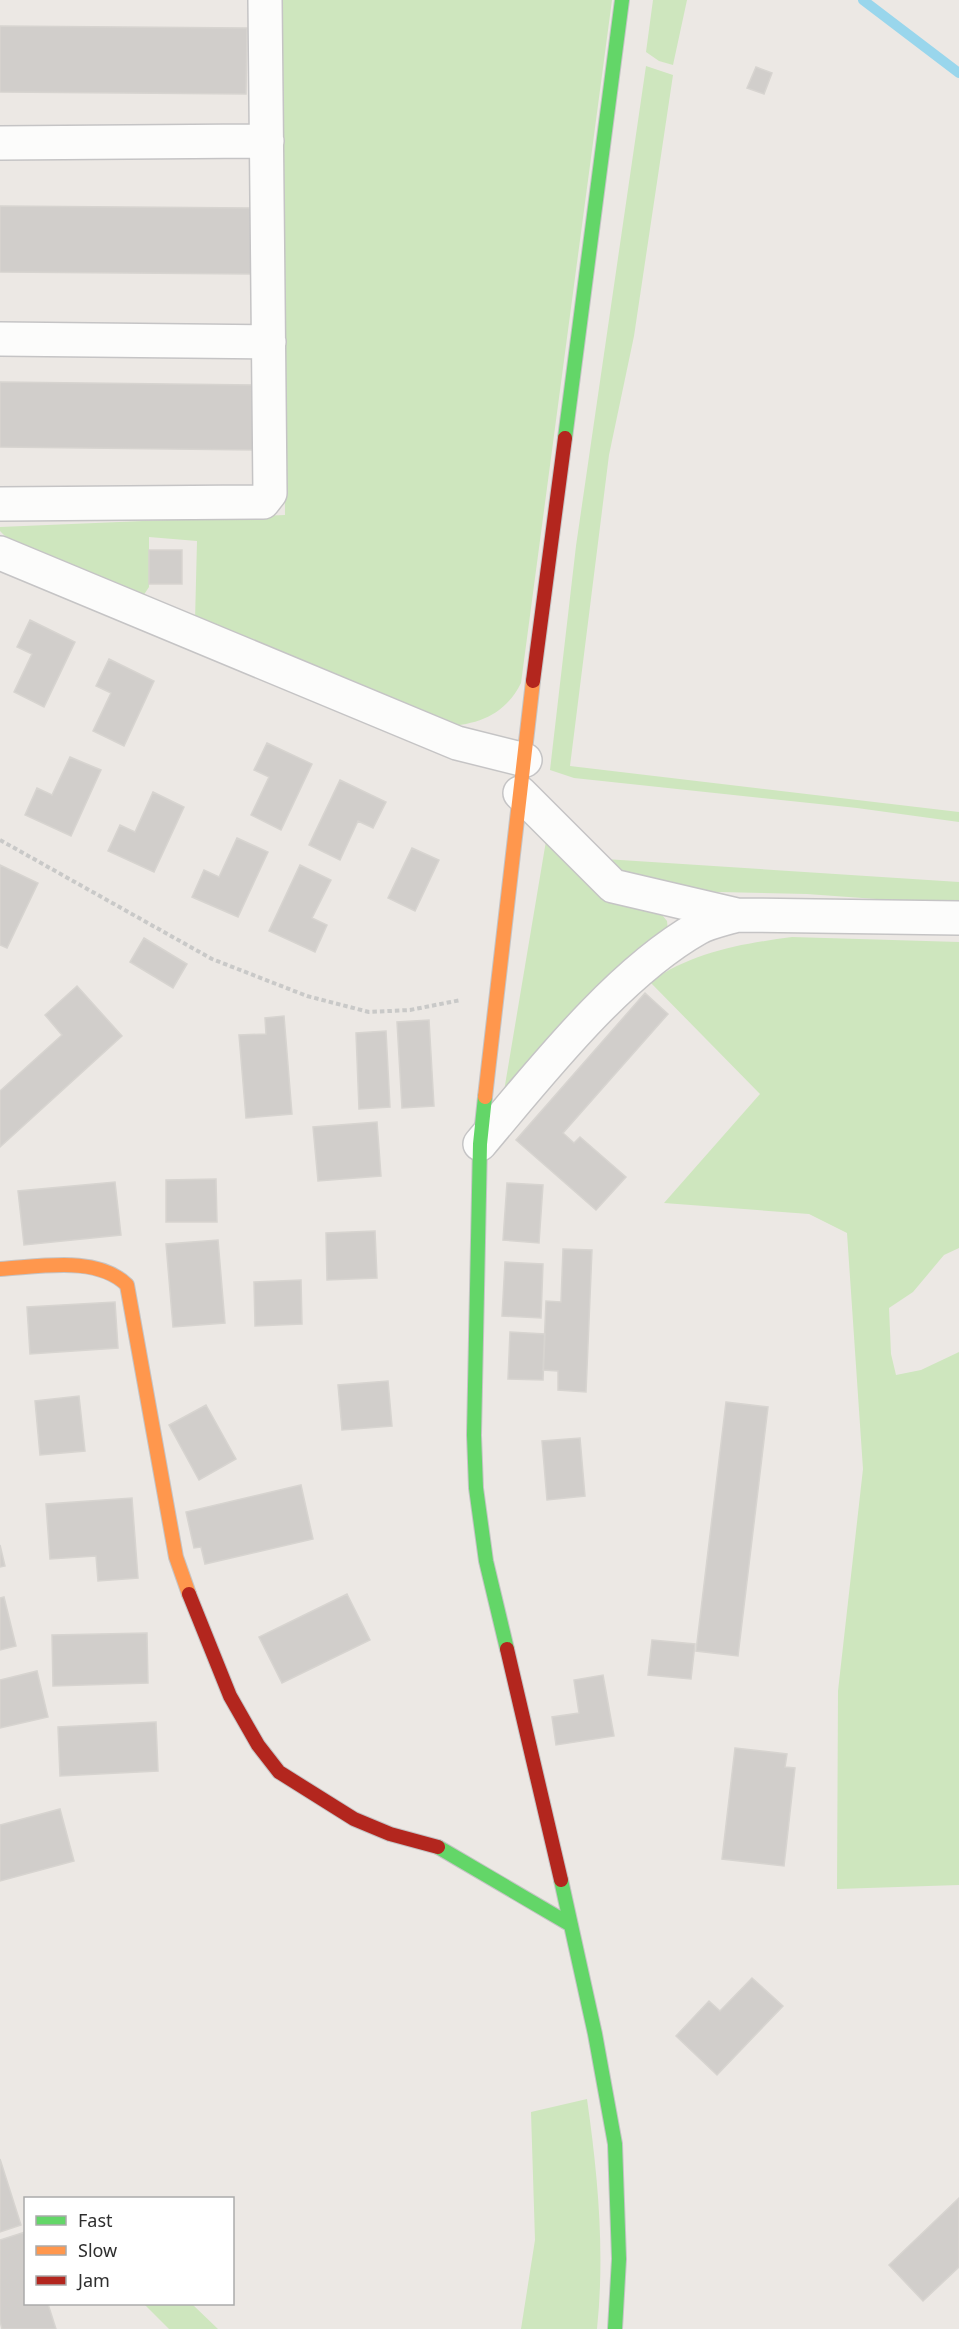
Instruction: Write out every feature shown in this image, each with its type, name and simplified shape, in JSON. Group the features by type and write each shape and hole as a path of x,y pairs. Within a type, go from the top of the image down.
{"street":[{"path":"0,504 263,502 270,493 265,0"},
{"path":"615,2329 619,2259 615,2144 595,2034 571,1925 486,1561 476,1488 474,1435 480,1144 520,793 622,0"},
{"path":"0,143 267,141"},
{"path":"0,339 269,342"},
{"path":"0,554 457,743 525,760"},
{"path":"520,793 613,886 737,915 959,918"},
{"path":"480,1144 545,1066 660,953 700,927 737,915"},
{"path":"0,1269 50,1267 108,1271 119,1276 127,1285 176,1557 203,1633 230,1696 258,1745 279,1772 354,1819 390,1834 438,1847 571,1925"}],"path":[{"path":"0,840 213,959 307,996 369,1012 410,1010 497,992"}],"green space":[{"path":"282,0 612,0 521,683 514,695 497,711 488,717 466,724 441,727 195,621 197,541 149,537 149,587 141,599 6,537 0,531 0,527 285,515"},
{"path":"653,0 687,0 673,65 659,61 646,52"},
{"path":"646,66 673,75 634,336 609,455 570,766 959,812 959,822 857,808 574,778 550,770 576,546"},
{"path":"548,829 658,910 667,921 668,931 501,1109"},
{"path":"605,859 959,882 959,905 807,894 673,891 640,886"},
{"path":"792,937 959,942 959,1248 944,1255 913,1292 889,1308 891,1354 896,1375 921,1370 959,1352 959,1885 837,1889 838,1691 863,1469 847,1233 809,1214 664,1203 760,1094 650,982 700,956 736,946"},
{"path":"587,2099 599,2214 600,2271 597,2329 521,2329 535,2240 531,2112"},
{"path":"145,2305 193,2305 218,2329 169,2329"}],"building":[{"path":"0,26 247,28 246,94 0,92"},
{"path":"756,67 772,73 764,94 747,88"},
{"path":"0,206 252,208 252,274 0,272"},
{"path":"0,382 258,385 257,450 0,447"},
{"path":"149,550 182,550 182,584 149,584"},
{"path":"30,620 75,642 44,707 14,692 32,654 17,647"},
{"path":"109,659 154,681 124,746 93,731 111,693 96,686"},
{"path":"267,743 312,764 281,830 251,815 269,777 254,770"},
{"path":"70,757 101,770 71,836 25,815 37,788 52,795"},
{"path":"340,780 386,802 373,828 358,821 340,860 309,845"},
{"path":"153,792 184,807 154,872 108,851 120,825 135,832"},
{"path":"237,838 268,852 238,917 192,897 204,870 219,877"},
{"path":"412,848 439,860 415,911 388,898"},
{"path":"0,865 38,883 7,948 0,945"},
{"path":"300,865 331,880 312,918 327,925 315,952 269,931"},
{"path":"144,938 187,964 173,988 130,962"},
{"path":"77,986 122,1036 0,1147 0,1091 62,1035 45,1015"},
{"path":"645,993 668,1014 563,1133 574,1143 580,1137 626,1177 596,1210 516,1140"},
{"path":"284,1016 292,1114 246,1118 239,1035 266,1034 265,1018"},
{"path":"429,1020 434,1106 402,1108 397,1022"},
{"path":"386,1031 390,1107 359,1109 356,1033"},
{"path":"377,1122 381,1176 318,1181 313,1127"},
{"path":"216,1179 217,1222 166,1222 166,1180"},
{"path":"115,1182 121,1235 24,1245 18,1191"},
{"path":"507,1183 543,1185 539,1243 503,1240"},
{"path":"375,1231 377,1278 327,1280 326,1233"},
{"path":"218,1240 225,1323 173,1327 166,1244"},
{"path":"563,1249 592,1250 586,1392 558,1390 558,1371 543,1370 546,1301 561,1302"},
{"path":"505,1262 543,1264 541,1318 502,1316"},
{"path":"301,1280 302,1324 255,1326 254,1282"},
{"path":"115,1302 118,1348 30,1354 27,1307"},
{"path":"510,1332 545,1334 543,1380 508,1379"},
{"path":"388,1381 392,1426 342,1430 338,1385"},
{"path":"79,1396 85,1451 40,1455 35,1401"},
{"path":"726,1402 768,1407 738,1656 696,1651"},
{"path":"206,1405 236,1459 199,1480 169,1425"},
{"path":"580,1438 585,1496 547,1500 542,1441"},
{"path":"301,1485 313,1539 205,1564 201,1547 194,1548 186,1512"},
{"path":"132,1498 138,1578 98,1581 96,1556 50,1559 46,1504"},
{"path":"0,1545 5,1566 0,1567"},
{"path":"347,1594 370,1640 282,1683 259,1637"},
{"path":"4,1597 16,1646 0,1650 0,1598"},
{"path":"147,1633 148,1683 53,1686 52,1635"},
{"path":"652,1640 695,1644 691,1679 648,1675"},
{"path":"37,1671 48,1717 0,1728 0,1680"},
{"path":"603,1675 614,1736 556,1745 552,1717 579,1713 574,1680"},
{"path":"156,1722 158,1771 60,1776 58,1727"},
{"path":"735,1748 787,1754 785,1767 795,1768 784,1866 722,1859"},
{"path":"60,1809 74,1861 0,1881 0,1825"},
{"path":"752,1978 783,2006 717,2075 676,2036 709,2001 720,2011"},
{"path":"0,2159 21,2225 0,2232"},
{"path":"959,2198 959,2267 923,2301 889,2265"},
{"path":"24,2232 24,2305 48,2305 56,2329 2,2329 0,2321 0,2240"}],"waterway":[{"path":"863,0 959,73"}],"traffic: fast":[{"path":"565,438 622,0"},
{"path":"485,1097 480,1144 474,1435 476,1488 486,1561 507,1649"},
{"path":"438,1847 571,1925"},
{"path":"561,1880 595,2034 615,2144 619,2259 615,2329"}],"traffic: slow":[{"path":"485,1097 533,681"},
{"path":"0,1269 49,1265 84,1266 115,1276 127,1285 176,1557 189,1594"}],"traffic: jam":[{"path":"533,681 565,438"},
{"path":"189,1594 230,1696 258,1745 279,1772 354,1819 390,1834 438,1847"},
{"path":"507,1649 561,1880"}]}
